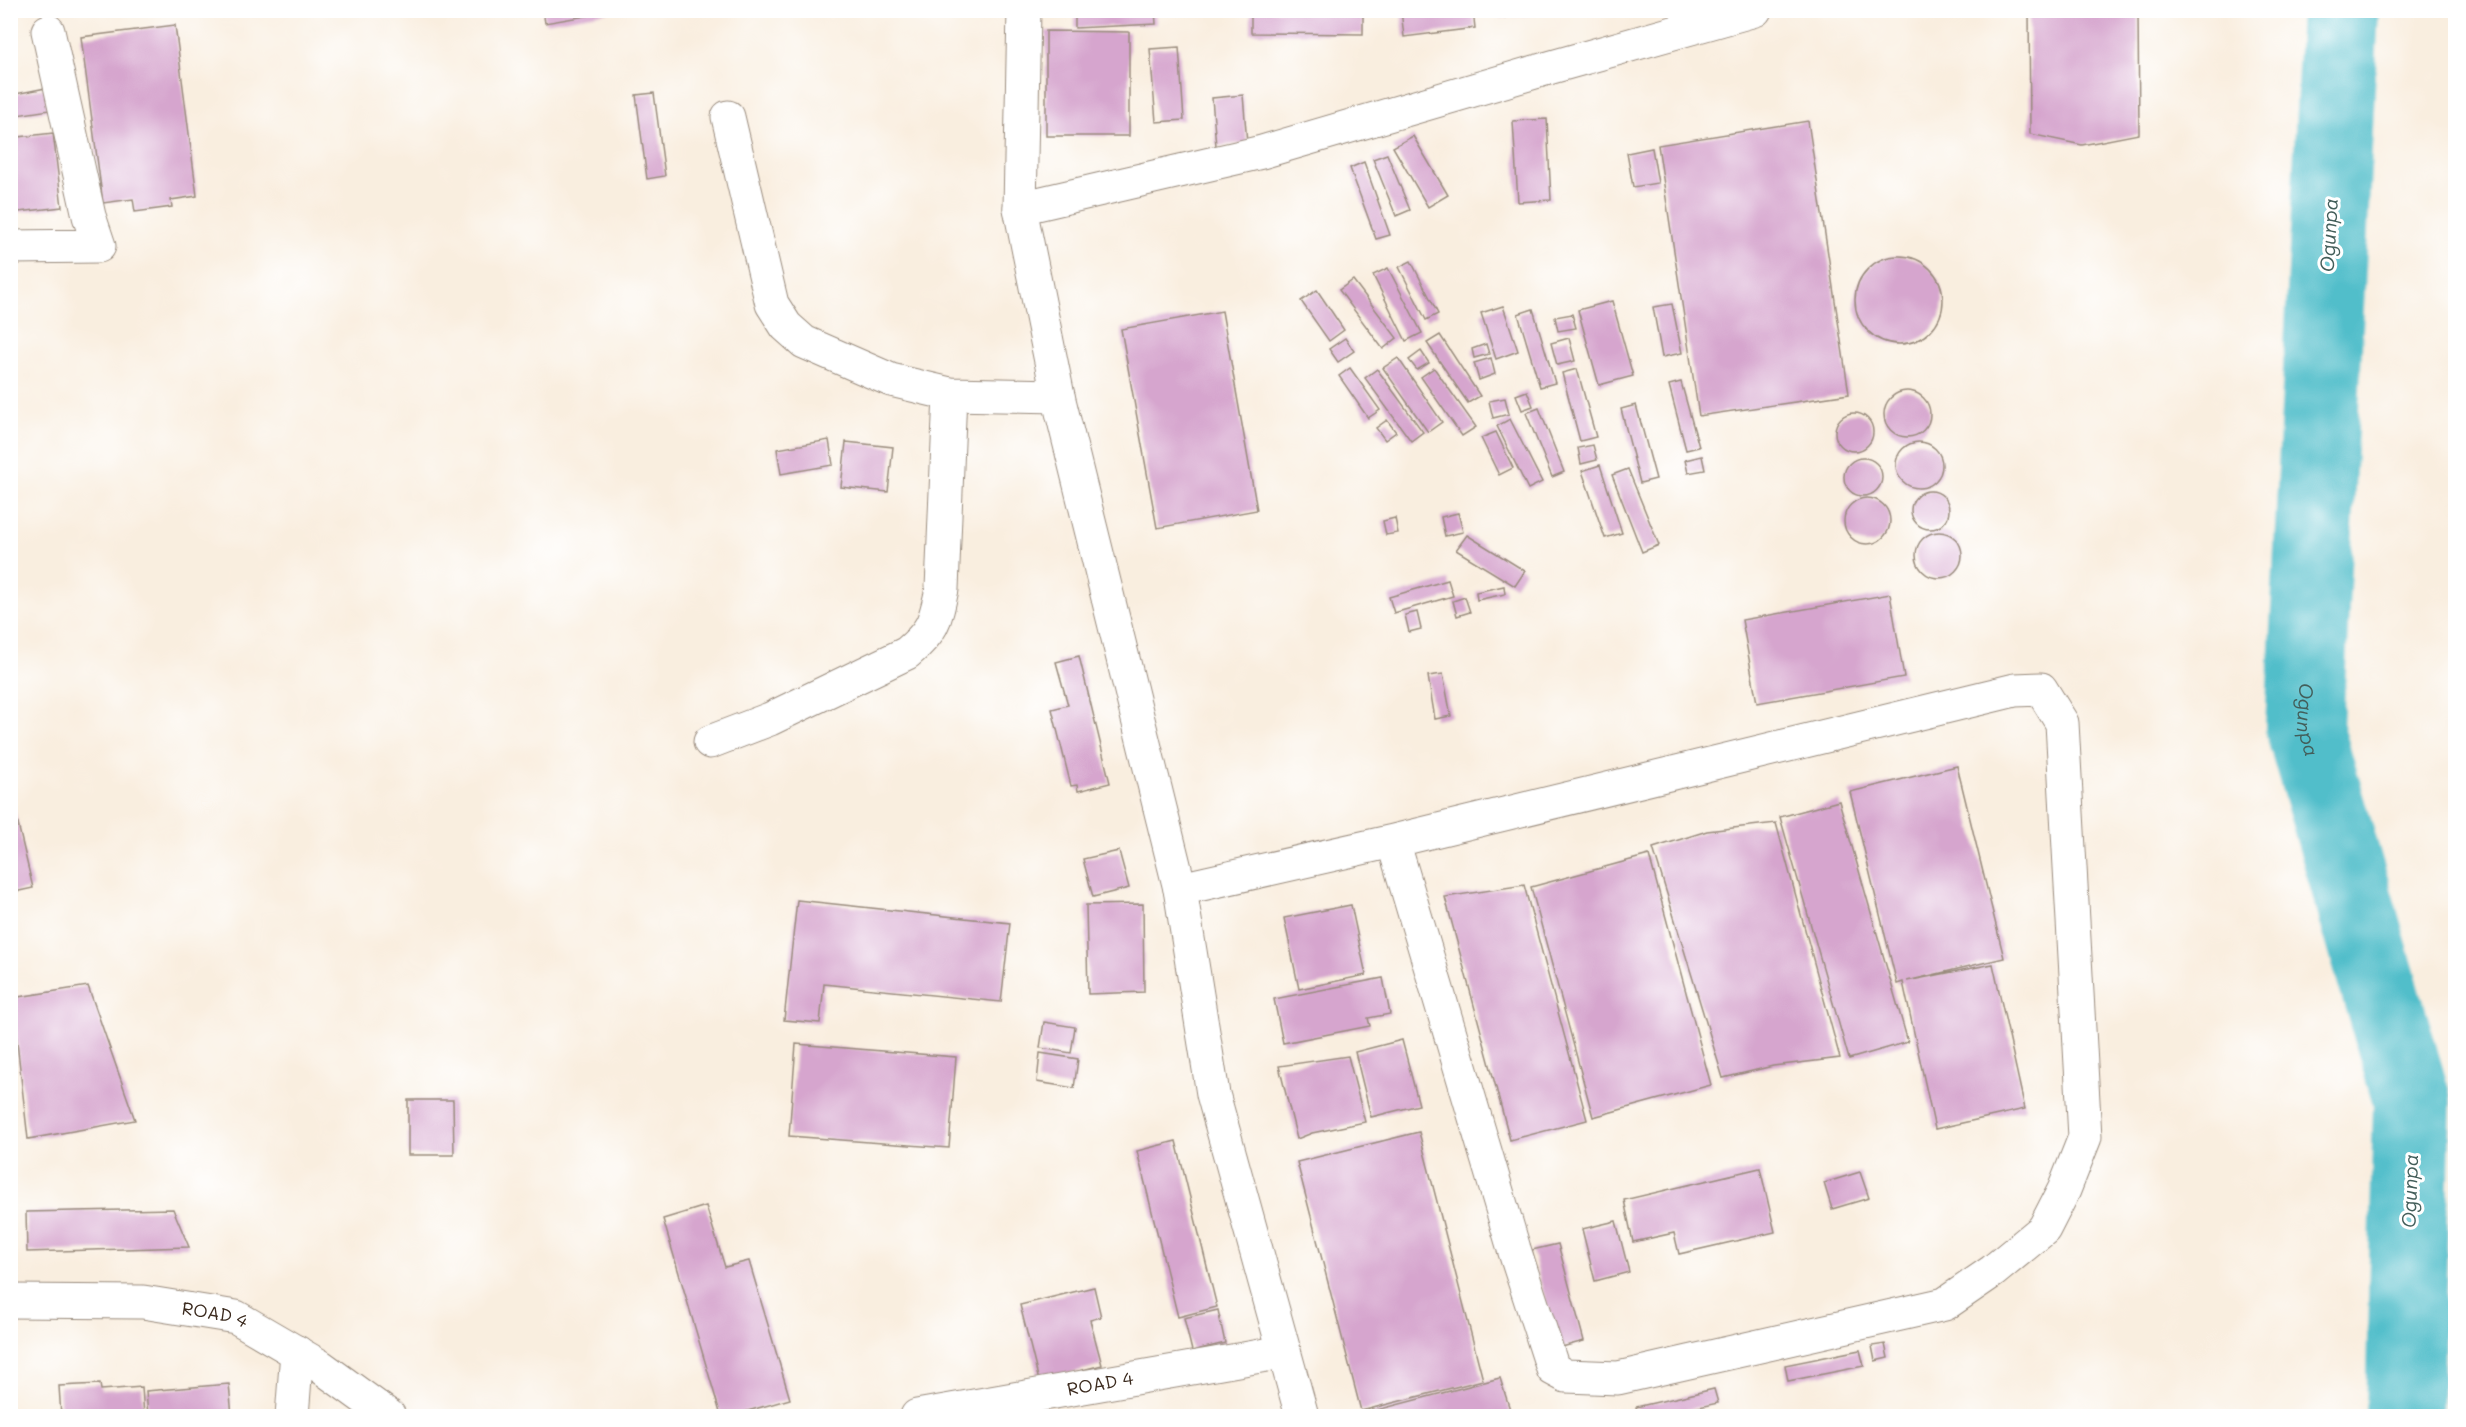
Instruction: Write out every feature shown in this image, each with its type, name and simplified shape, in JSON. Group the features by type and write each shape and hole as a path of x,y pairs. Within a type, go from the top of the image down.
{"street":[{"path":"1024,10 1020,207 1058,396 1180,889 1213,1094 1302,1416"},
{"path":"1020,207 1262,152 1755,10"},
{"path":"10,248 99,246 89,216 48,32"},
{"path":"728,117 772,304 786,326 804,342 891,380 950,394 1058,396"},
{"path":"710,742 770,719 907,653 926,637 936,617 942,589 950,394"},
{"path":"1180,889 1393,841 2003,693 2041,689 2062,723 2085,1137 2064,1190 2044,1229 1993,1271 1945,1304 1618,1378 1566,1376 1553,1369 1524,1281 1393,841"},
{"name":"ROAD 4","path":"10,1301 143,1302 236,1317 320,1366 389,1416"},
{"path":"292,1416 297,1352"},
{"name":"ROAD 4","path":"917,1416 1283,1352"}],"building":[{"path":"543,10 609,10 609,12 545,23"},
{"path":"1075,10 1155,10 1156,24 1075,28"},
{"path":"1251,10 1363,10 1363,34 1251,33"},
{"path":"1401,10 1473,10 1475,28 1404,37"},
{"path":"1499,10 1558,10 1558,12 1500,18"},
{"path":"2029,10 2138,10 2139,134 2082,145 2030,134"},
{"path":"175,25 197,196 171,200 172,207 135,212 133,199 103,203 81,37"},
{"path":"1046,31 1129,32 1129,136 1046,136"},
{"path":"1179,47 1184,120 1156,122 1150,49"},
{"path":"46,88 50,110 11,116 10,95"},
{"path":"654,93 665,176 647,179 636,95"},
{"path":"1243,95 1247,143 1216,146 1212,98"},
{"path":"1547,119 1551,200 1518,202 1513,121"},
{"path":"1808,121 1849,394 1699,416 1658,145"},
{"path":"53,133 62,207 10,213 10,138"},
{"path":"1413,136 1448,195 1428,207 1393,147"},
{"path":"1652,148 1658,183 1633,187 1627,153"},
{"path":"1387,154 1410,210 1396,216 1373,159"},
{"path":"1364,162 1390,235 1376,239 1350,168"},
{"path":"1899,256 1916,260 1930,269 1939,283 1943,300 1939,317 1930,331 1916,340 1899,344 1882,340 1868,331 1859,317 1855,300 1859,283 1868,269 1882,260"},
{"path":"1411,261 1438,314 1426,320 1399,267"},
{"path":"1388,268 1422,333 1406,341 1373,275"},
{"path":"1353,280 1397,338 1383,349 1339,290"},
{"path":"1317,290 1344,330 1329,341 1301,301"},
{"path":"1612,301 1633,376 1599,385 1578,310"},
{"path":"1672,304 1682,353 1662,357 1653,307"},
{"path":"1503,306 1518,351 1496,359 1481,313"},
{"path":"1533,309 1555,383 1540,387 1518,314"},
{"path":"1222,311 1257,510 1157,528 1121,329"},
{"path":"1572,314 1576,328 1558,331 1555,317"},
{"path":"1440,335 1480,396 1468,403 1427,343"},
{"path":"1345,338 1354,351 1338,362 1329,349"},
{"path":"1569,338 1575,361 1557,365 1551,343"},
{"path":"1486,344 1489,354 1474,358 1472,349"},
{"path":"1421,351 1429,363 1417,370 1409,360"},
{"path":"1398,358 1442,422 1428,432 1383,368"},
{"path":"1491,358 1495,374 1479,380 1474,363"},
{"path":"1350,368 1380,410 1368,418 1339,376"},
{"path":"1434,368 1476,427 1462,436 1421,377"},
{"path":"1377,369 1423,432 1411,441 1365,378"},
{"path":"1577,369 1596,437 1580,441 1562,373"},
{"path":"1681,382 1699,447 1686,450 1669,385"},
{"path":"1527,391 1533,406 1522,410 1516,395"},
{"path":"1907,391 1916,392 1924,397 1929,405 1929,423 1924,431 1916,436 1907,437 1898,436 1890,431 1885,423 1884,414 1885,405 1890,397 1898,392"},
{"path":"1505,398 1509,414 1493,418 1489,401"},
{"path":"1636,405 1656,479 1640,483 1621,409"},
{"path":"1539,408 1564,472 1552,477 1526,413"},
{"path":"1854,413 1868,418 1873,432 1868,446 1854,451 1840,446 1835,432 1840,418"},
{"path":"1510,419 1542,482 1528,489 1497,426"},
{"path":"1387,420 1396,432 1385,440 1376,428"},
{"path":"1496,432 1513,468 1499,475 1481,438"},
{"path":"829,440 833,465 781,474 777,449"},
{"path":"846,442 893,447 888,492 841,487"},
{"path":"1919,442 1928,443 1936,448 1941,456 1941,474 1936,482 1928,487 1919,488 1910,487 1902,482 1897,474 1896,465 1897,456 1902,448 1910,443"},
{"path":"1593,445 1597,460 1581,464 1578,448"},
{"path":"1702,456 1705,470 1688,473 1685,460"},
{"path":"1863,458 1877,463 1882,477 1877,491 1863,496 1849,491 1844,477 1849,463"},
{"path":"1600,465 1622,533 1605,538 1582,471"},
{"path":"1628,469 1659,545 1642,552 1612,475"},
{"path":"1930,491 1944,496 1949,510 1944,524 1930,529 1916,524 1911,510 1916,496"},
{"path":"1867,498 1876,499 1883,505 1889,512 1889,530 1883,537 1876,543 1867,544 1858,543 1851,537 1845,530 1844,521 1845,512 1851,505 1858,499"},
{"path":"1458,513 1463,532 1445,536 1441,517"},
{"path":"1395,518 1398,533 1386,535 1383,521"},
{"path":"1939,532 1948,533 1956,538 1961,546 1961,564 1956,572 1948,577 1939,578 1930,577 1922,572 1917,564 1916,555 1917,546 1922,538 1930,533"},
{"path":"1467,535 1525,571 1515,586 1456,550"},
{"path":"1448,580 1453,596 1394,613 1389,597"},
{"path":"1504,586 1505,594 1477,600 1476,592"},
{"path":"1890,594 1904,677 1757,703 1742,620"},
{"path":"1465,597 1470,612 1457,616 1453,601"},
{"path":"1417,612 1421,629 1409,632 1405,615"},
{"path":"1079,656 1110,783 1078,791 1077,785 1071,786 1052,709 1068,705 1056,662"},
{"path":"1443,674 1451,716 1435,719 1428,676"},
{"path":"1957,766 2004,958 1907,981 1993,964 2025,1109 1935,1129 1903,982 1897,984 1850,792"},
{"path":"10,790 33,888 10,893"},
{"path":"1839,801 1908,1042 1849,1059 1780,817"},
{"path":"1776,823 1840,1058 1773,1066 1723,1078 1653,848 1707,831"},
{"path":"1119,851 1129,888 1093,897 1083,859"},
{"path":"1649,855 1711,1085 1593,1117 1531,887"},
{"path":"1524,885 1587,1120 1510,1140 1445,897"},
{"path":"797,900 1010,923 1001,1002 824,984 820,1023 784,1020"},
{"path":"1143,904 1144,992 1088,994 1086,905"},
{"path":"1351,905 1366,975 1299,989 1284,918"},
{"path":"1383,978 1390,1014 1368,1018 1370,1026 1283,1043 1274,999"},
{"path":"88,986 135,1120 28,1139 12,998"},
{"path":"1044,1022 1075,1027 1071,1053 1040,1048"},
{"path":"1402,1040 1419,1105 1371,1117 1355,1052"},
{"path":"796,1044 956,1057 949,1148 789,1136"},
{"path":"1040,1053 1078,1059 1074,1088 1037,1082"},
{"path":"1348,1056 1365,1122 1312,1133 1297,1139 1279,1066"},
{"path":"408,1100 453,1100 454,1155 408,1155"},
{"path":"1419,1132 1483,1380 1361,1411 1297,1162"},
{"path":"1176,1141 1217,1307 1178,1317 1137,1151"},
{"path":"1760,1168 1775,1232 1679,1254 1674,1233 1633,1242 1624,1200"},
{"path":"1860,1172 1869,1198 1832,1209 1824,1183"},
{"path":"706,1206 725,1267 749,1261 790,1399 730,1416 721,1416 663,1219"},
{"path":"173,1209 189,1247 27,1252 26,1212"},
{"path":"1616,1221 1629,1272 1595,1281 1582,1229"},
{"path":"1558,1244 1584,1341 1558,1348 1532,1250"},
{"path":"1094,1287 1101,1317 1090,1320 1102,1365 1039,1381 1020,1305"},
{"path":"1218,1310 1225,1343 1192,1351 1184,1318"},
{"path":"1885,1344 1888,1358 1875,1361 1872,1346"},
{"path":"1860,1350 1864,1366 1788,1381 1785,1365"},
{"path":"1500,1378 1512,1416 1374,1416 1373,1411"},
{"path":"100,1384 101,1390 142,1387 144,1416 61,1416 59,1386"},
{"path":"229,1384 232,1416 148,1416 146,1391"},
{"path":"1714,1389 1718,1403 1657,1416 1638,1416 1636,1407"}],"waterway":[{"name":"Ogunpa","path":"2340,10 2304,727 2412,1101 2404,1416"}]}
